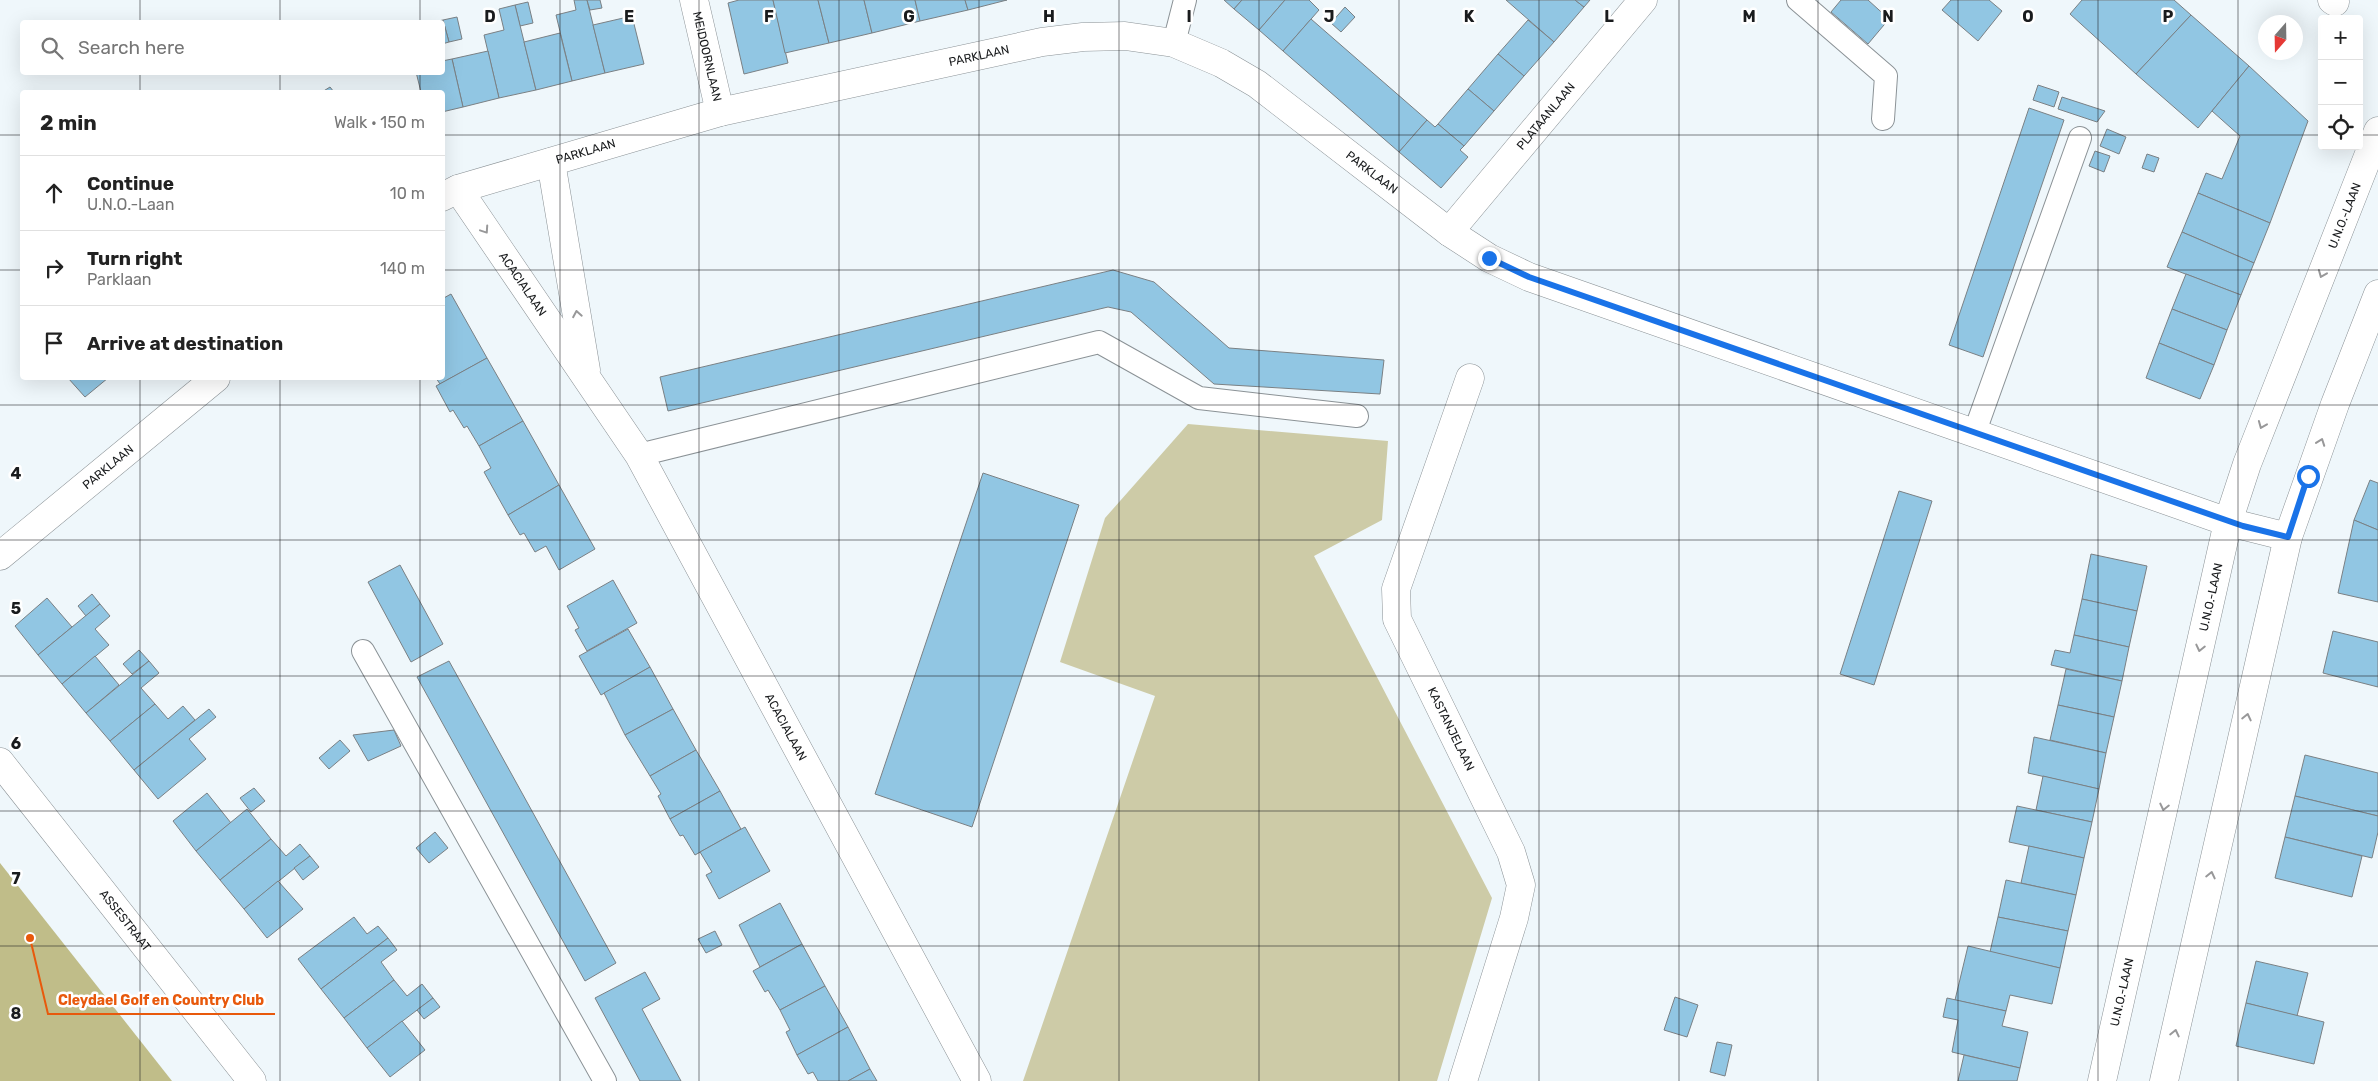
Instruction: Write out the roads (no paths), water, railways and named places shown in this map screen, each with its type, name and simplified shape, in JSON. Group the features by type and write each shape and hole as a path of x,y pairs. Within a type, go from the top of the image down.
{"street":[{"name":"MEIDOORNLAAN","path":"694,0 720,112"},
{"name":"PLATAANLAAN","path":"1449,232 1643,0"},
{"name":"PARKLAAN","path":"450,193 720,112 1042,42 1083,37 1125,36 1174,43 1221,63 1257,84 1449,232 1489,258 1529,277 2228,522 2288,537"},
{"name":"U.N.O.-LAAN","path":"2102,1081 2228,522 2247,464 2378,131"},
{"name":"ACACIALAAN","path":"551,162 588,379"},
{"name":"ACACIALAAN","path":"450,193 588,379 640,455 977,1081"},
{"path":"2164,1081 2288,537 2335,404 2378,294"},
{"name":"KASTANJELAAN","path":"1463,1081 1514,918 1522,885 1511,852 1397,619 1396,589 1470,378"},
{"name":"PARKLAAN","path":"0,556 214,380"},
{"name":"ASSESTRAAT","path":"0,762 252,1081"}],"lane":[{"path":"1174,43 1186,0"},
{"path":"1798,0 1886,76 1883,119"},
{"path":"1974,434 2080,138"},
{"path":"640,455 1100,342 1199,398 1357,416"},
{"path":"362,651 605,1081"}],"place":[{"name":"Cleydael Golf en Country Club","path":"30,938"}]}
